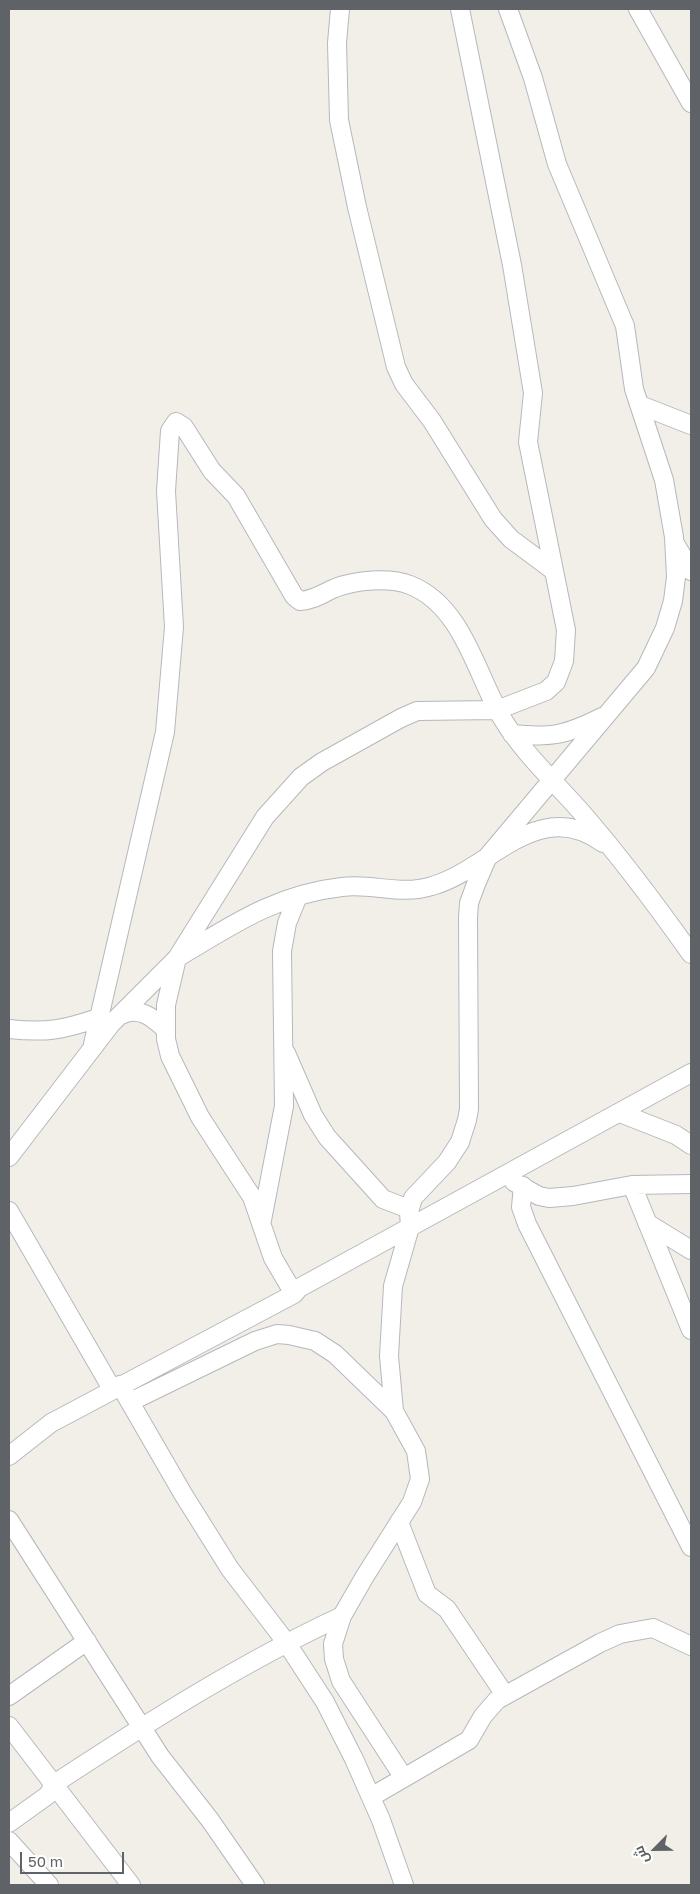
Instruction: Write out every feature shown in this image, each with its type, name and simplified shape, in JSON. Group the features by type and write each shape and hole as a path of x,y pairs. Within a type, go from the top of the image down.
{"street":[{"path":"340,9 338,43 339,120 357,208 396,367 404,384 432,421 492,519 511,539 554,571"},
{"path":"9,1157 121,1015 177,958 265,817 301,777 330,758 417,711 497,710 546,691 556,682 564,661 566,630 528,442 533,393 512,265 460,9"},
{"path":"394,1411 389,1356 391,1311 393,1286 410,1226 410,1206 413,1198 454,1153 467,1120 469,1109 468,918 472,893 488,856 554,780 646,668 665,628 673,601 676,576 674,542 664,480 634,389 625,326 557,164 532,78 508,9"},
{"path":"638,9 691,103"},
{"path":"640,405 691,425"},
{"path":"92,1050 165,732 174,627 166,491 170,432 176,422 184,428 212,471 236,496 294,596 300,601 344,585 369,582 408,584 426,593 444,608 456,626 497,710 512,734 616,853 691,954"},
{"path":"674,542 691,571"},
{"path":"512,734 541,737 563,734 607,715"},
{"path":"294,1294 273,1258 252,1197 200,1117 182,1084 170,1056 165,1029 166,1004 177,958 242,918 298,896 341,887 360,886 396,891 415,891 451,879 534,830 558,827 586,833 616,853"},
{"path":"261,1223 284,1106 282,951 287,923 298,896"},
{"path":"121,1015 131,1011 144,1013 165,1029"},
{"path":"9,1029 44,1032 98,1018"},
{"path":"282,1044 313,1115 326,1136 383,1199 401,1206 410,1206"},
{"path":"9,1456 51,1423 294,1294 299,1288 410,1226 691,1073"},
{"path":"620,1113 676,1135 691,1145"},
{"path":"502,1176 539,1196 549,1198 573,1196 632,1184 691,1184"},
{"path":"632,1184 691,1330"},
{"path":"523,1186 521,1207 527,1224 691,1547"},
{"path":"9,1211 116,1387 130,1402 183,1494 230,1569 286,1642 325,1702 371,1797 404,1885"},
{"path":"648,1223 691,1250"},
{"path":"130,1402 240,1347 267,1336 289,1334 315,1341 335,1354 394,1411 416,1451 420,1478 412,1502 342,1616 333,1644 334,1659 340,1681 404,1778"},
{"path":"9,1520 141,1727 255,1885"},
{"path":"399,1522 427,1594 447,1609 505,1695"},
{"path":"9,1823 48,1796 54,1784 141,1727 286,1642 342,1616"},
{"path":"371,1797 469,1740 490,1707 505,1695 600,1644 637,1629 652,1628 664,1631 691,1646"},
{"path":"9,1696 87,1641"},
{"path":"9,1726 131,1885"},
{"path":"9,1841 49,1885"}]}
